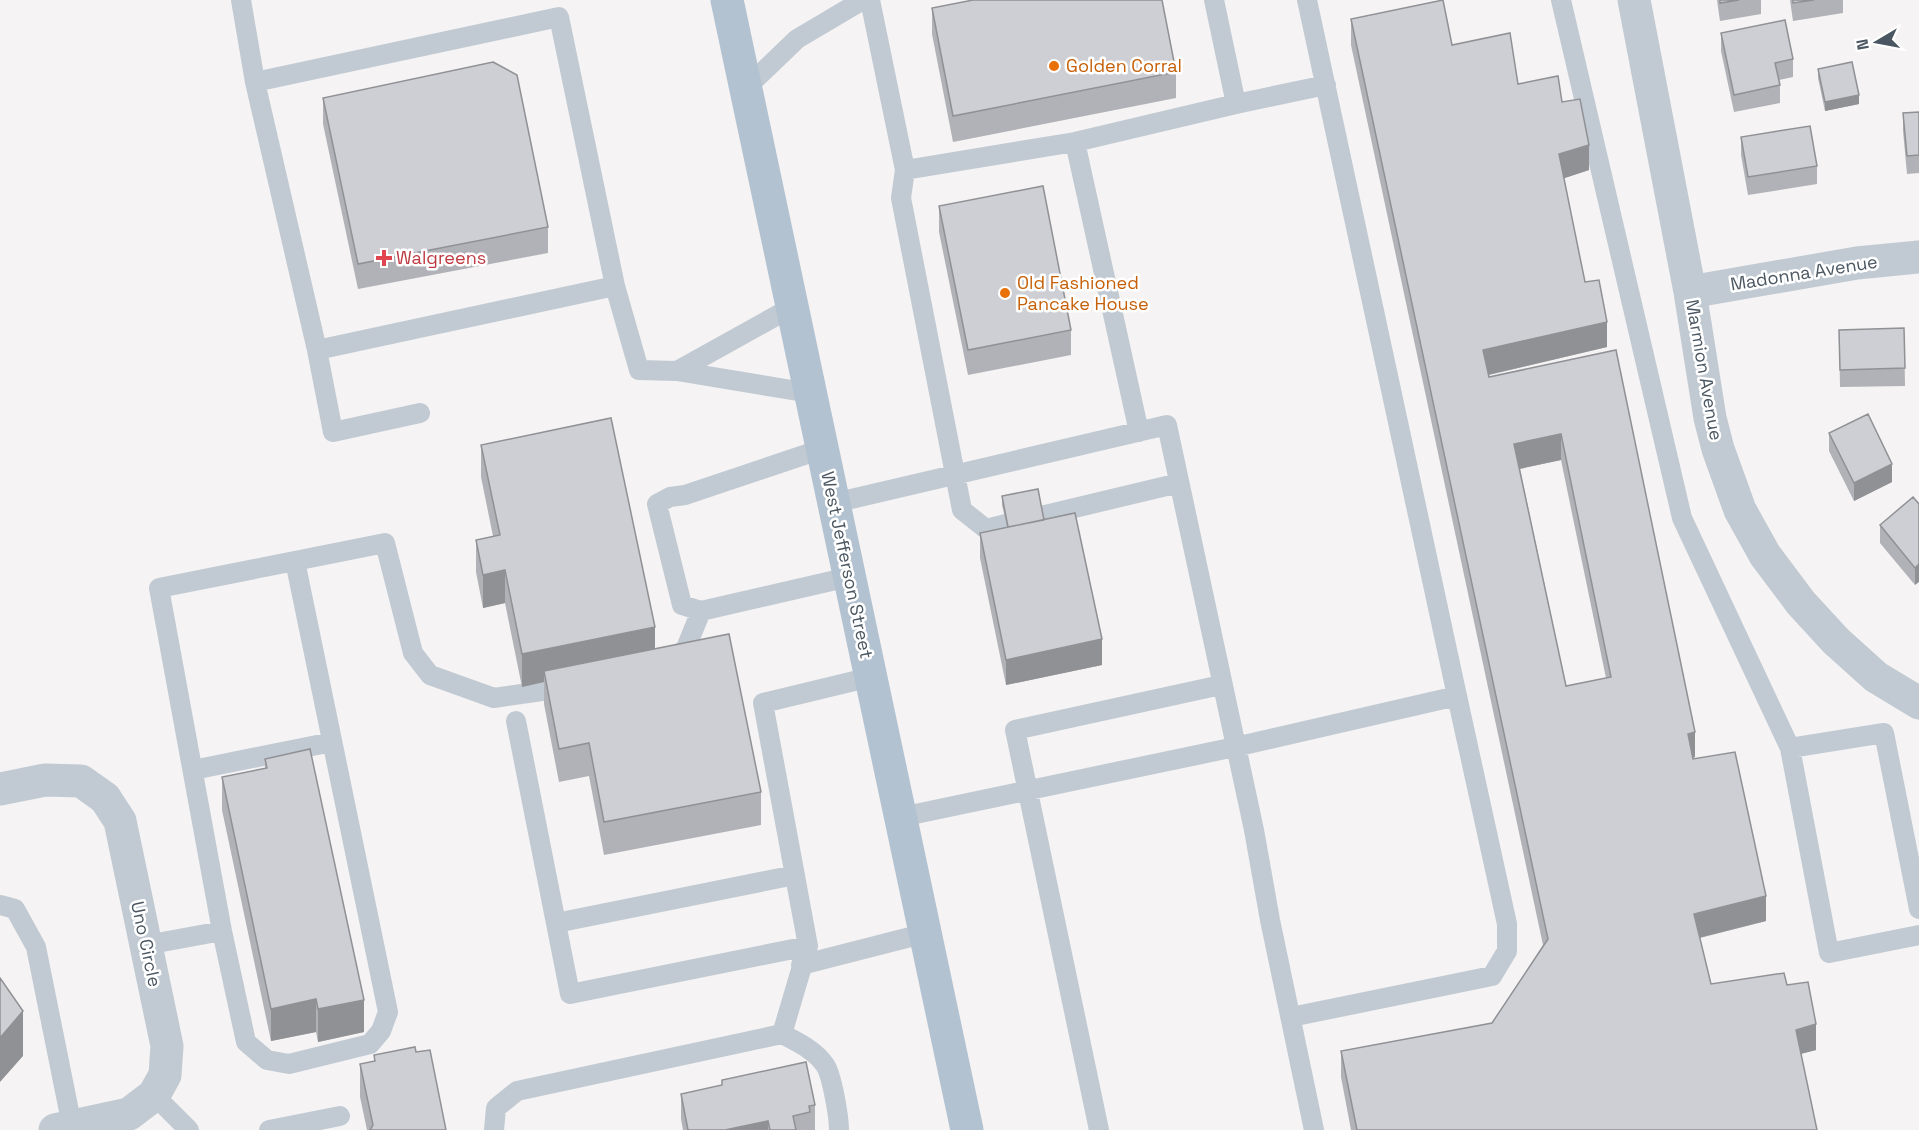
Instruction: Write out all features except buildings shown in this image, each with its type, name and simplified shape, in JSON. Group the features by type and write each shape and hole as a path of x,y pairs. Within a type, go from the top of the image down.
{"main road":[{"name":"West Jefferson Street","path":"727,0 967,1130"}],"street":[{"name":"Marmion Avenue","path":"1634,0 1690,292 1710,418 1718,449 1740,510 1765,555 1801,603 1876,677 1919,703"},
{"name":"Madonna Avenue","path":"1690,292 1857,263 1919,257"},
{"name":"Uno Circle","path":"0,789 45,780 81,781 105,798 120,821 167,1046 165,1075 154,1095 129,1114 64,1128"}],"lane":[{"path":"241,0 255,82 317,350 333,432 420,413"},
{"path":"746,88 797,39 863,0"},
{"path":"870,0 905,170 901,198 962,510 986,529 1006,524"},
{"path":"1214,0 1236,105"},
{"path":"1291,1017 1492,976 1507,951 1506,924 1307,0"},
{"path":"1561,0 1682,518 1790,748 1829,953 1919,934"},
{"path":"255,82 559,17 615,286 639,370 677,371 810,393"},
{"path":"905,170 1075,142 1326,85"},
{"path":"1075,142 1139,432"},
{"path":"317,350 615,286"},
{"path":"677,371 792,307"},
{"path":"834,503 1167,425 1221,685 1254,830 1314,1130"},
{"path":"822,449 685,495 670,497 657,504 682,605 701,611 849,577"},
{"path":"1041,516 1179,483"},
{"path":"295,561 388,1012 381,1031 370,1044 289,1064 267,1059 246,1042 222,931 159,588 385,543 413,653 430,675 494,698 555,691 589,683"},
{"path":"657,667 668,664 687,648 701,611"},
{"path":"782,1034 808,946 763,703 871,677"},
{"path":"1099,1130 1015,730 1221,685"},
{"path":"901,817 1235,747 1457,696"},
{"path":"516,721 570,993 808,946"},
{"path":"1790,748 1884,733 1918,898"},
{"path":"193,770 332,742"},
{"path":"556,923 795,875"},
{"path":"0,905 15,909 36,947 64,1128"},
{"path":"146,945 222,931"},
{"path":"801,965 926,933"},
{"path":"494,1130 496,1108 517,1091 782,1034 806,1047 826,1065 839,1117 838,1130"},
{"path":"154,1095 189,1130"},
{"path":"269,1130 340,1116"}],"place":[{"name":"Golden Corral","path":"1054,66"},
{"name":"Walgreens","path":"384,258"},
{"name":"Old Fashioned Pancake House","path":"1005,293"}]}
